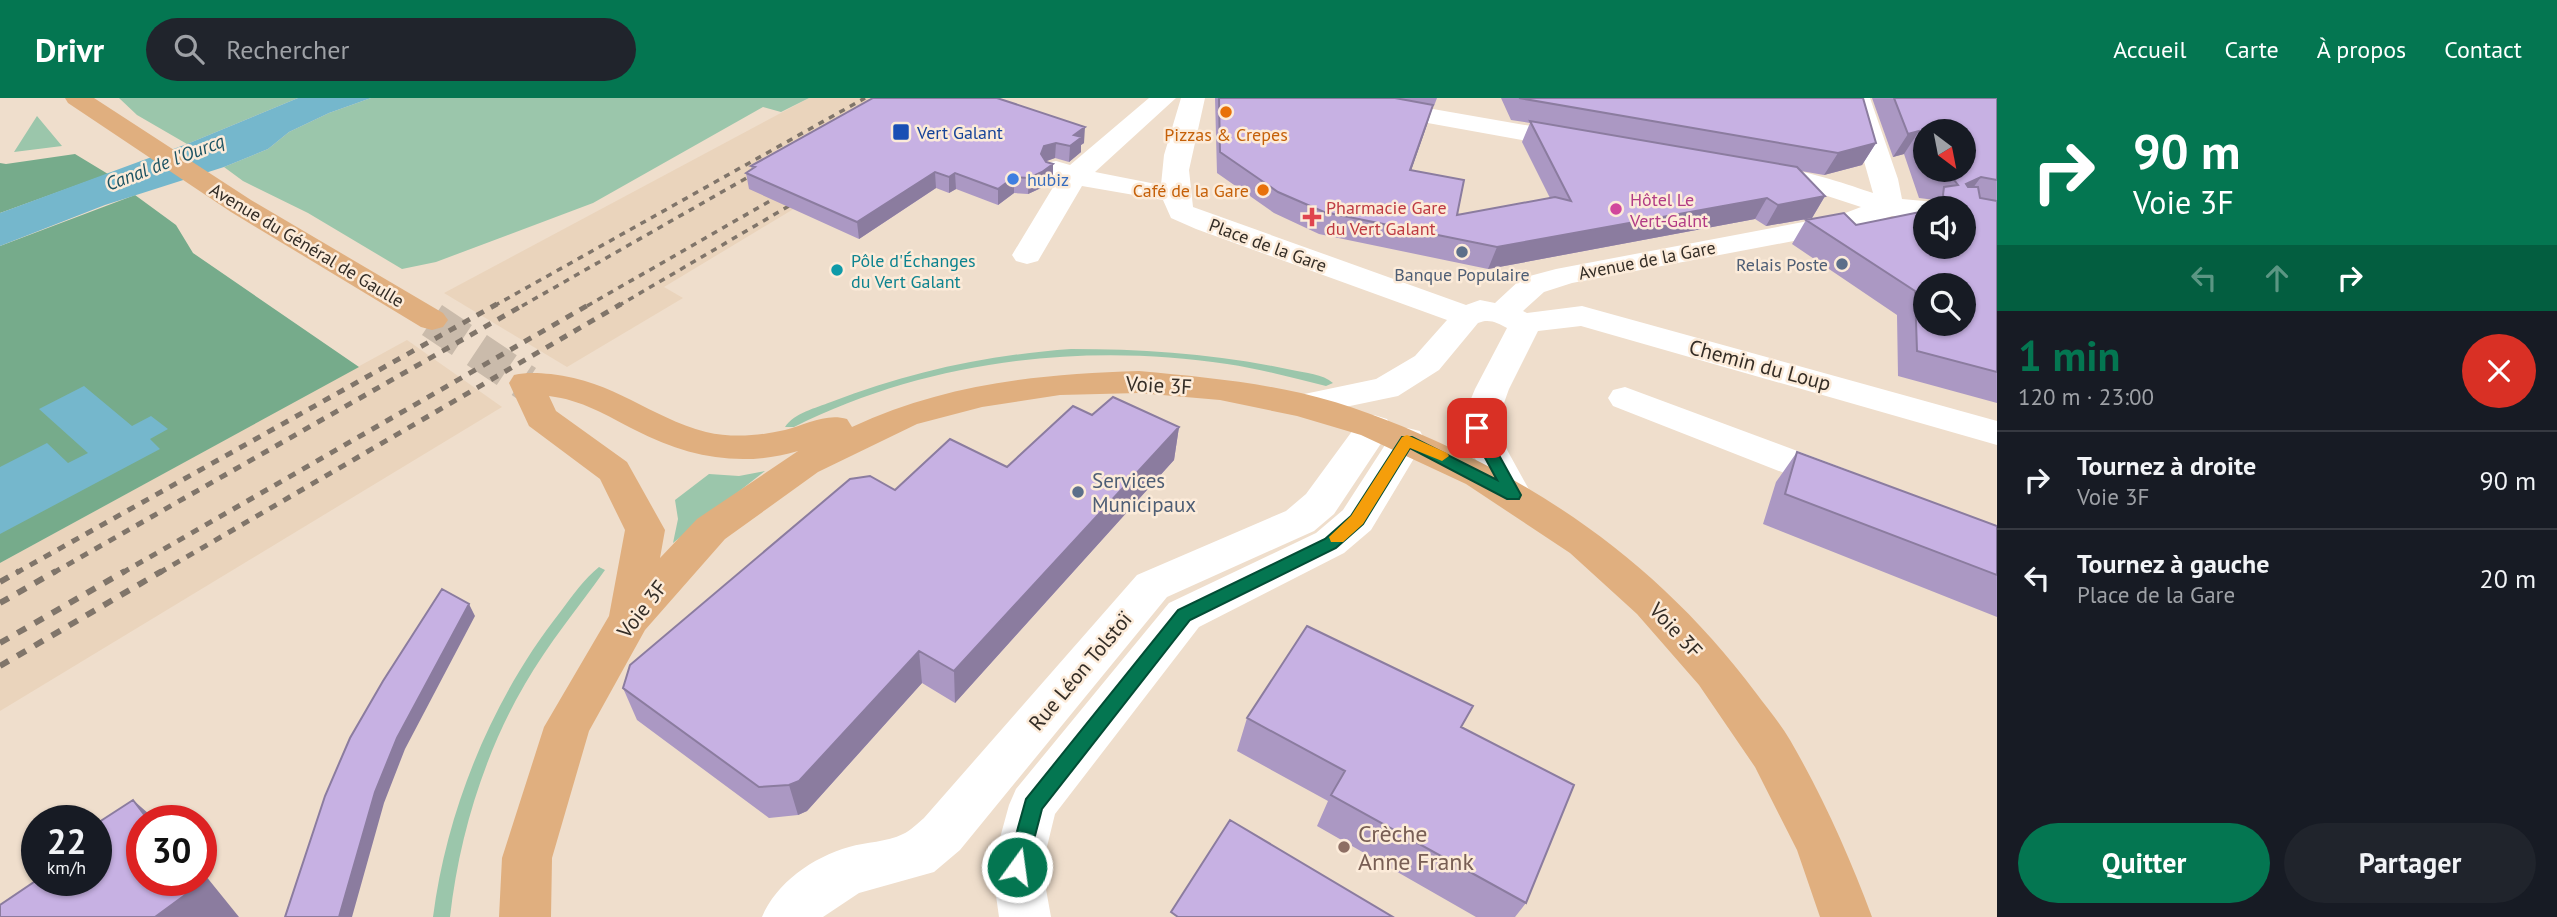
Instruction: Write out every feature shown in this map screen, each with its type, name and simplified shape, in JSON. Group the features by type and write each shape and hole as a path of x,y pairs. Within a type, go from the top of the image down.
{"main road":[{"name":"Avenue du Général de Gaulle","path":"77,98 241,206 432,320"},
{"name":"Voie 3F","path":"525,917 527,858 567,727 630,618 711,529 805,463 905,416 982,396 1060,384 1139,382 1220,389 1301,405 1390,434 1513,495 1584,544 1652,602 1716,672 1772,752 1820,844 1846,917"},
{"path":"630,618 645,530 614,471 542,418 526,383 584,391 654,425 706,446 735,449 769,448 837,426 905,416"}],"street":[{"path":"1027,255 1062,171 1164,98"},
{"name":"Place de la Gare","path":"1194,98 1177,160 1174,194 1181,212 1467,316 1480,310 1512,318"},
{"path":"1328,98 1597,145"},
{"path":"1735,169 1817,184 1889,207 1884,179 1858,98"},
{"path":"1062,171 1159,192"},
{"name":"Avenue de la Gare","path":"1512,318 1533,285 1567,275 1846,222 1889,207 1913,208"},
{"path":"1301,405 1386,388 1427,363 1467,316"},
{"name":"Chemin du Loup","path":"1512,318 1582,316 1997,433"},
{"path":"1512,318 1524,327 1492,389 1477,428 1513,495"},
{"path":"1625,398 1869,491"},
{"path":"1025,917 1017,867 1033,805 1184,615 1330,543 1357,520 1390,434"},
{"name":"Rue Léon Tolstoï","path":"788,917 807,897 847,872 916,855 942,834 1152,586 1300,522 1390,434"}],"shaded area":[{"path":"809,98 978,98 664,287 683,298 567,367 444,293"},
{"path":"407,340 502,407 0,711 0,563"}],"green space":[{"path":"119,98 298,98 187,144 137,115"},
{"path":"371,98 809,98 781,112 763,107 593,203 436,262 402,269 308,213 243,181 224,167 268,149 289,132 329,113"},
{"path":"37,116 62,146 14,152"},
{"path":"75,154 108,174 0,213 0,163"},
{"path":"135,195 176,225 193,253 359,367 0,563 0,246"},
{"path":"1071,349 1154,351 1209,356 1314,374 1333,383 1326,386 1239,366 1172,358 1116,355 1061,357 1005,362 951,372 897,386 845,404 794,427 785,427 794,418 812,409 860,391 919,374 979,360"},
{"path":"765,471 673,543 678,519 675,500 709,474 739,476"},
{"path":"599,567 605,570 543,655 510,711 486,767 467,827 450,917 433,917 449,835 477,755 494,717 537,644 579,587"}],"water":[{"name":"Canal de l'Ourcq","path":"298,98 371,98 329,113 289,132 268,149 224,167 105,205 0,246 0,213 187,144"},
{"path":"84,386 132,426 151,416 168,429 150,439 160,449 0,534 0,467 47,443 68,463 88,453 39,409"}],"building":[{"path":"873,98 997,98 1085,127 1074,135 1082,137 1070,146 1056,143 1044,146 1041,154 1046,162 1053,164 1029,178 1014,177 998,189 955,173 949,177 935,172 857,222 746,173 755,167 751,166"},
{"path":"1219,98 1395,98 1433,105 1410,170 1464,180 1457,215 1555,197 1571,201 1530,121 1797,167 1825,196 1778,205 1767,198 1497,247 1324,212 1278,192 1220,152"},
{"path":"1519,98 1863,98 1876,143 1838,153"},
{"path":"1894,98 1997,98 1997,180 1981,177 1976,179 1976,119 1913,119 1913,133 1908,134"},
{"path":"1956,182 1970,182 1966,184 1968,187 1978,187 1980,198 1997,201 1997,372 1917,351 1916,336 1976,336 1976,273 1913,273 1913,290 1806,220 1844,213 1856,225 1913,213 1913,259 1976,259 1976,196 1943,195 1944,187 1958,185"},
{"path":"1113,397 1179,427 954,671 919,651 799,781 789,785 759,787 623,688 630,665 850,479 870,476 895,490 950,439 1007,467 1073,406 1092,415"},
{"path":"1797,452 1997,526 1997,575 1785,494"},
{"path":"442,589 469,604 397,738 375,792 339,917 285,917 325,796 350,738"},
{"path":"1307,626 1473,706 1461,727 1574,785 1526,903 1331,795 1345,771 1247,718"},
{"path":"133,800 137,805 126,805 126,896 184,896 155,917 0,917 0,905 21,891 21,896 112,896 112,814"},
{"path":"1230,820 1393,917 1178,917 1171,912"}],"tunnel":[{"path":"432,320 526,383"}],"railway":[{"path":"494,306 865,98"},
{"path":"522,306 764,168"},
{"path":"587,306 789,190"},
{"path":"618,306 806,196"},
{"path":"16,573 497,304"},
{"path":"53,573 525,304"},
{"path":"122,573 590,304"},
{"path":"159,573 621,304"},
{"path":"0,582 19,571"},
{"path":"0,603 56,571"},
{"path":"0,643 125,571"},
{"path":"0,666 162,571"}],"slow traffic":[{"path":"1337,537 1357,520 1373,498 1407,440 1442,456"}],"place":[{"name":"Pizzas & Crepes","path":"1226,112"},
{"name":"Vert Galant","path":"901,132"},
{"name":"hubiz","path":"1013,179"},
{"name":"Café de la Gare","path":"1263,190"},
{"name":"Hôtel Le Vert-Galnt","path":"1616,209"},
{"name":"Pharmacie Gare du Vert Galant","path":"1312,217"},
{"name":"Banque Populaire","path":"1462,252"},
{"name":"Relais Poste","path":"1842,264"},
{"name":"Pôle d'Échanges du Vert Galant","path":"837,270"},
{"name":"Services Municipaux","path":"1078,492"},
{"name":"Crèche Anne Frank","path":"1344,847"}],"route":[{"path":"1017,867 1033,805 1184,615 1330,543 1357,520 1407,440 1513,495 1477,428"}]}
